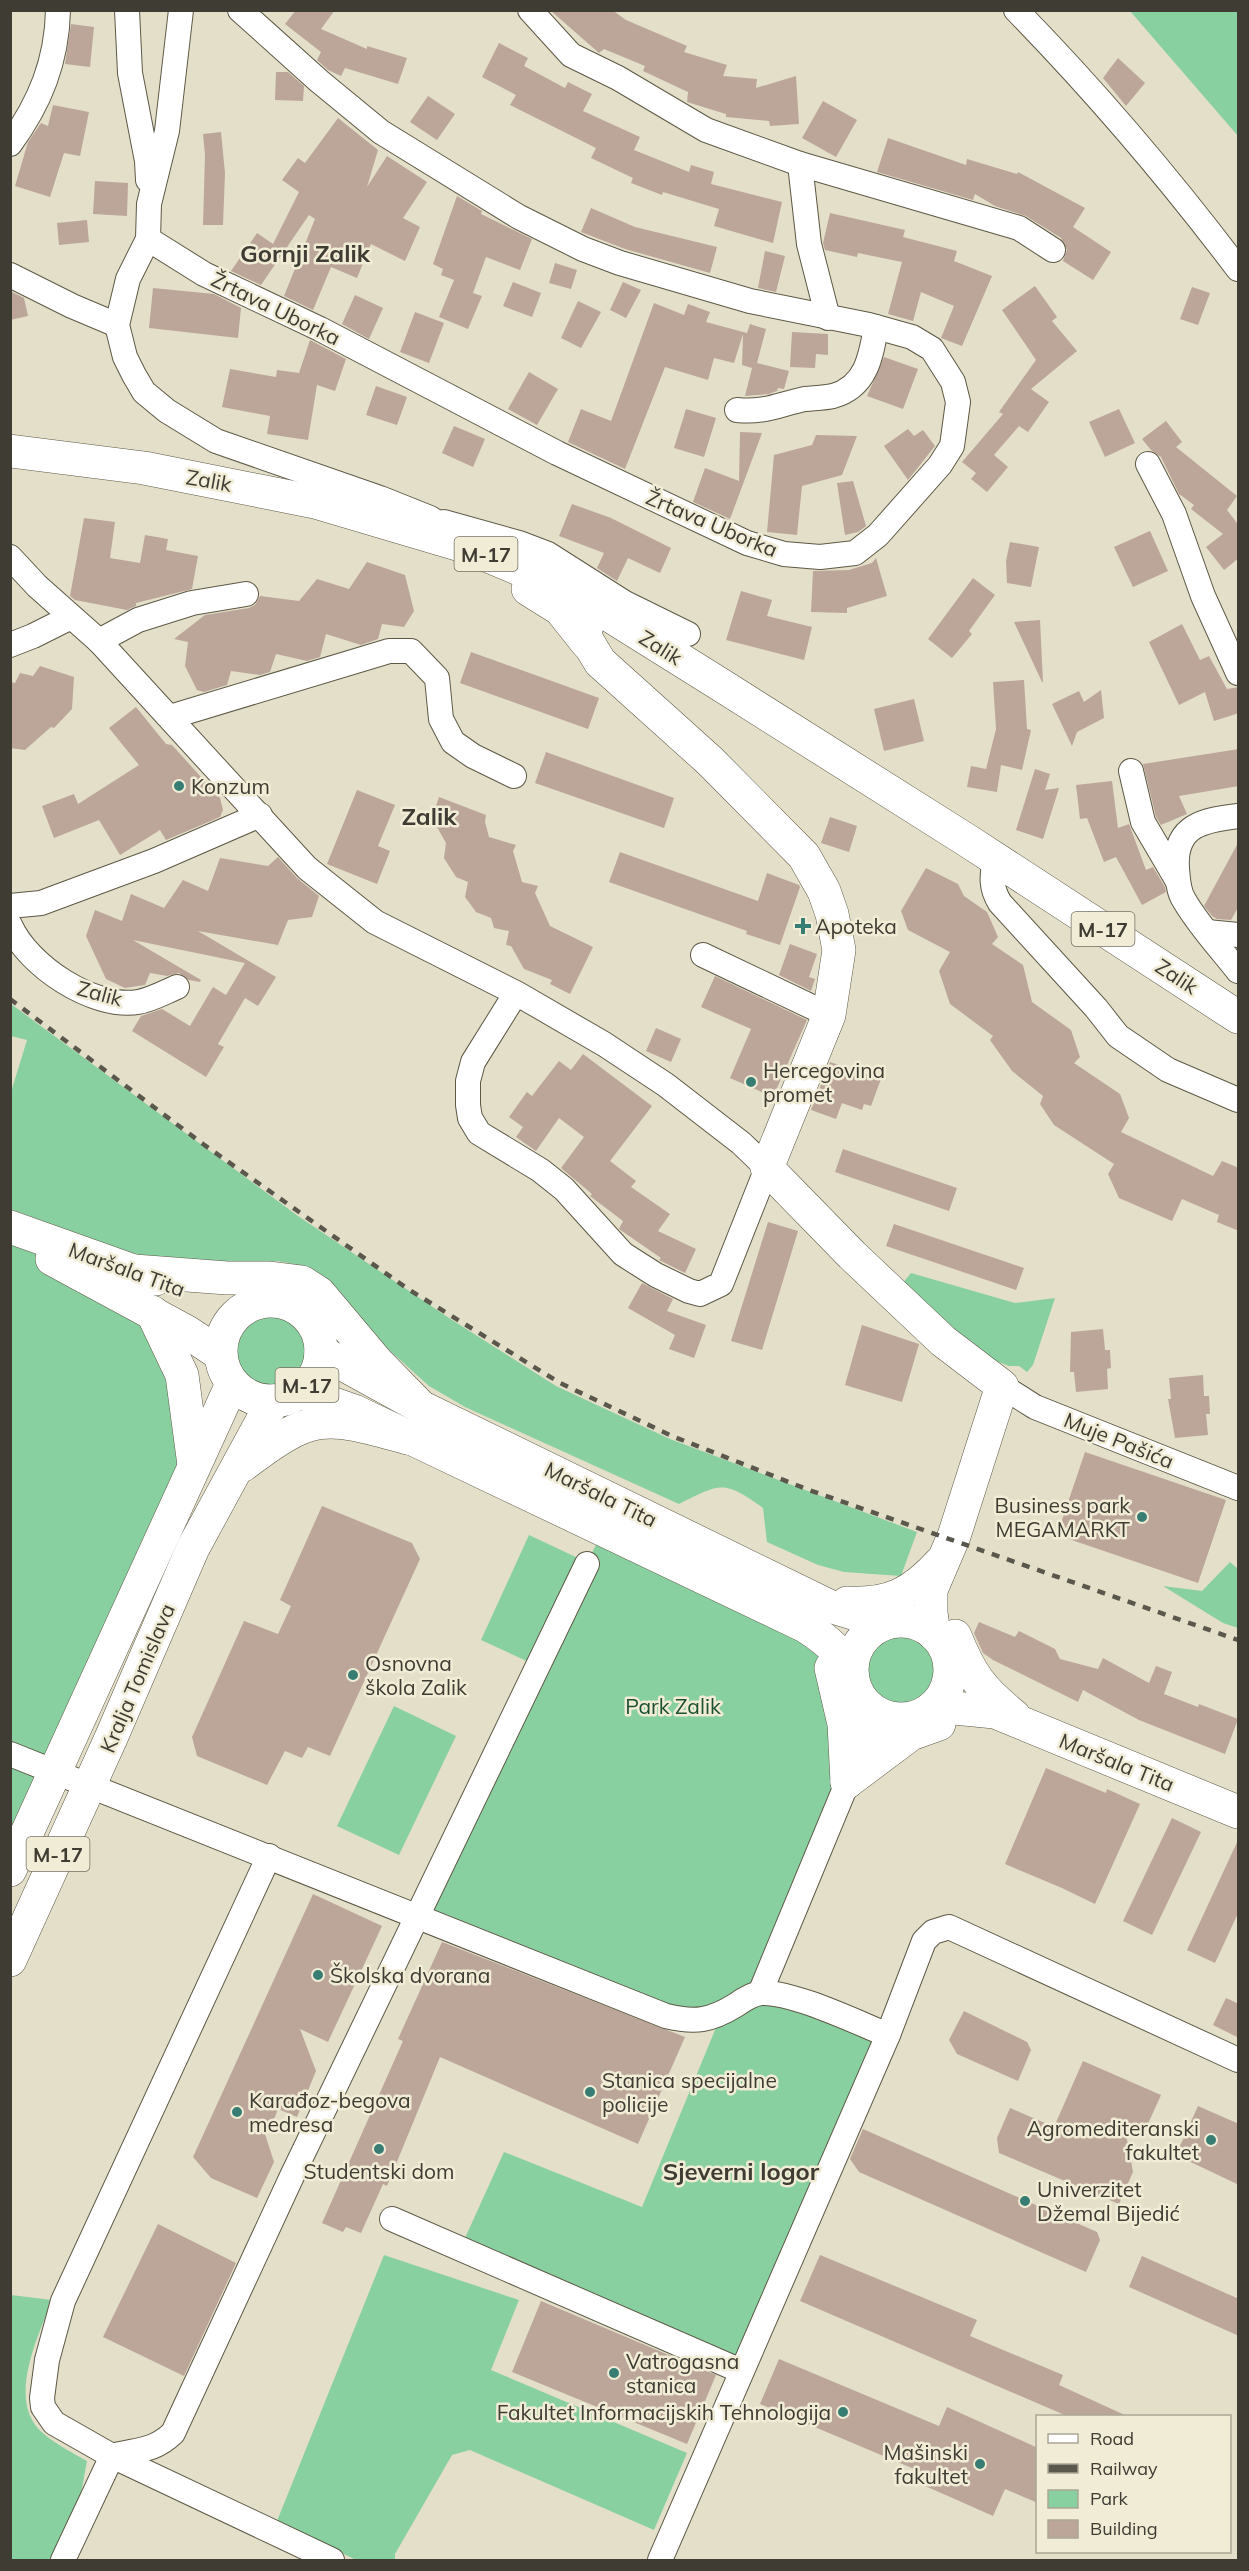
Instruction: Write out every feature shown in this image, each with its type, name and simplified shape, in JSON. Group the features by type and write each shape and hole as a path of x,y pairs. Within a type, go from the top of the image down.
{"main road":[{"name":"Zalik","path":"10,451 144,468 247,487 420,524 493,556 593,605 968,840 1239,1017"},
{"path":"420,524 426,546 485,568 537,593 560,609 600,662 710,761 804,856 824,891 837,931 839,950 830,1015 767,1168 852,1255 943,1341 1002,1386 954,1536 931,1590 890,1622 871,1631 860,1643 853,1658 854,1682 865,1704 877,1714 892,1719 916,1716 937,1704 945,1691 950,1676 931,1590"},
{"path":"587,643 585,629 593,605"},
{"name":"Maršala Tita","path":"10,1227 204,1297 245,1308"},
{"name":"Maršala Tita","path":"10,1238 201,1340 226,1369"},
{"path":"134,1271 227,1278 270,1278 302,1282 319,1293 377,1362 422,1407"},
{"name":"M-17","path":"274,1300 296,1308 313,1323 319,1337 321,1352 318,1367 311,1381 286,1396 258,1400 244,1394 226,1369 221,1340 226,1328 245,1308 259,1302 274,1300"},
{"path":"152,1312 182,1375 194,1466"},
{"name":"Maršala Tita","path":"321,1352 367,1380 813,1614 829,1641 842,1655 854,1682"},
{"name":"Kralja Tomislava","path":"10,1870 194,1466 226,1369"},
{"name":"Maršala Tita","path":"286,1396 354,1411 408,1438 813,1614 858,1616 890,1622"},
{"name":"Kralja Tomislava","path":"10,1960 193,1548 234,1471 286,1396"},
{"path":"234,1471 293,1430 317,1421 349,1422 408,1438"},
{"path":"847,1782 844,1724 835,1679 813,1614 884,1601 909,1592 944,1559"},
{"path":"944,1559 953,1632 968,1669 1010,1719"},
{"path":"890,1622 908,1621 922,1625 942,1647"},
{"name":"Maršala Tita","path":"942,1647 974,1695 1010,1719"},
{"name":"Maršala Tita","path":"916,1716 954,1708 1010,1719 1239,1812"},
{"path":"847,1782 911,1734 936,1724 967,1719 1010,1719"}],"street":[{"path":"10,144 22,128 43,87 57,40 58,10"},
{"path":"127,10 130,73 147,161 148,239 128,279 117,325 125,357 144,392 167,411 216,441 265,460 340,483 420,524 534,548 548,554 625,603 688,634"},
{"path":"149,204 167,131 181,10"},
{"name":"Žrtava Uborka","path":"148,239 204,274 320,329 557,453 747,543 784,554 820,556 855,553 878,535 940,465 952,446 958,402 954,382 932,349 912,338 876,327 750,300 620,263 584,249 519,217 381,132 319,81 240,10"},
{"path":"530,10 542,27 571,56 618,78 706,130 800,164 1019,228 1053,250"},
{"path":"1016,10 1055,50 1186,199 1239,269"},
{"path":"800,164 809,244 828,318"},
{"path":"10,275 62,302 117,325"},
{"path":"737,410 777,408 804,399 831,397 847,392 865,373 870,361 876,327"},
{"path":"1148,464 1174,514 1203,596 1239,673"},
{"path":"10,557 99,641 307,868 375,922 516,993 604,1044 666,1085 741,1143 767,1168 721,1284 700,1293 689,1292 623,1254 564,1189 540,1170 479,1133 470,1118 468,1105 468,1081 473,1062 516,993"},
{"path":"99,641 138,620 192,603 246,594"},
{"path":"10,645 71,617"},
{"path":"170,717 389,651 411,651 437,678 441,719 453,742 473,756 514,776"},
{"path":"1131,771 1143,822 1179,882"},
{"path":"10,906 41,903 154,861 260,815"},
{"path":"1239,816 1203,821 1190,829 1179,847 1179,882 1183,898 1239,971"},
{"path":"995,858 991,882 1000,903 1096,1008 1118,1036 1168,1070 1239,1100"},
{"name":"Zalik","path":"10,925 33,956 73,989 111,1001 139,1002 177,987"},
{"path":"1207,932 1239,935"},
{"path":"703,955 830,1015"},
{"name":"Muje Pašića","path":"1002,1386 1035,1407 1239,1488"},
{"path":"63,2560 112,2456 129,2451 149,2450 162,2443 173,2433 292,2176 587,1563"},
{"path":"760,1993 862,1747 861,1719 854,1682"},
{"path":"862,1747 884,1732 916,1716"},
{"path":"10,1754 666,2016 691,2022 723,2013 760,1993 812,2004 888,2035"},
{"path":"268,1856 63,2301 47,2360 42,2398 43,2407 54,2423 112,2456 332,2560"},
{"path":"660,2560 888,2035 924,1941 933,1932 949,1927 1239,2060"},
{"path":"392,2219 741,2371"}],"green space":[{"path":"1130,11 1238,11 1238,136"},
{"path":"11,1004 298,1216 449,1318 556,1386 670,1439 917,1532 901,1576 844,1572 818,1565 767,1542 763,1508 739,1493 730,1489 714,1489 679,1504 465,1407 429,1386 294,1264 277,1261 246,1263 147,1259 10,1209 11,1092 27,1040 11,1036"},
{"path":"11,1238 152,1312 192,1437 11,1870"},
{"path":"911,1273 1015,1303 1055,1298 1033,1365 1027,1372 1019,1366 1009,1366 962,1348 897,1290"},
{"path":"270,1304 288,1307 303,1317 313,1332 316,1350 313,1368 303,1383 288,1393 270,1396 252,1393 237,1383 227,1368 224,1350 227,1332 237,1317 252,1307"},
{"name":"Park Zalik","path":"603,1530 827,1656 847,1782 760,1993 885,2033 737,2369 460,2249 504,2152 642,2207 722,2013 691,2022 418,1916"},
{"path":"529,1535 580,1559 531,1663 481,1640"},
{"path":"1230,1562 1238,1569 1238,1628 1223,1623 1163,1586 1202,1591"},
{"path":"906,1623 932,1637 938,1644 946,1661 946,1681 941,1694 934,1702 903,1713 886,1714 879,1712 869,1702 855,1666 855,1660 861,1644 873,1633 889,1626"},
{"path":"394,1706 456,1736 399,1855 337,1826"},
{"path":"384,2255 519,2300 491,2370 687,2453 654,2530 470,2450 452,2455 395,2554 395,2560 356,2560 277,2521"},
{"path":"11,2295 52,2300 28,2369 27,2405 33,2421 44,2434 87,2461 78,2510 54,2560 11,2560"}],"building":[{"path":"296,10 335,10 321,29 367,49 367,46 407,58 398,84 345,68 341,76 328,70 317,60 321,52 285,24"},
{"path":"550,10 612,10 626,20 687,46 684,52 727,65 723,76 757,79 756,88 796,76 799,124 770,126 769,121 726,117 726,114 687,102 688,92 643,71 645,66 604,49 599,53"},
{"path":"71,24 94,27 90,67 65,64"},
{"path":"499,43 528,58 524,66 565,88 568,82 592,94 583,111 640,137 634,150 689,172 691,165 714,172 711,184 782,202 773,243 714,226 719,209 663,192 662,195 631,183 633,178 591,158 596,148 510,105 516,95 482,77"},
{"path":"1118,58 1145,83 1126,106 1103,78"},
{"path":"276,72 288,72 304,86 303,101 275,100"},
{"path":"428,96 455,114 437,140 410,122"},
{"path":"823,101 857,120 836,157 802,138"},
{"path":"53,105 89,112 80,156 64,153 50,197 15,186 28,142 41,123 48,126"},
{"path":"338,118 378,150 367,187 387,156 427,182 403,218 420,227 405,261 371,244 357,278 331,267 313,310 284,296 315,219 309,215 261,285 231,271 257,233 273,244 299,192 282,180 298,158 305,163"},
{"path":"221,132 225,173 223,225 203,225 205,155 203,134"},
{"path":"888,138 966,165 967,159 1017,174 1018,172 1085,208 1073,227 1111,252 1093,280 1063,261 1067,250 1061,238 1026,216 995,206 975,194 973,200 877,172"},
{"path":"95,181 128,183 127,216 93,214"},
{"path":"457,196 482,211 481,214 532,239 520,270 486,257 473,293 482,296 468,329 439,317 454,280 441,275 443,269 433,264"},
{"path":"591,208 635,227 717,247 710,273 625,249 581,232"},
{"path":"830,213 905,230 903,237 957,251 954,261 992,276 962,346 941,338 954,306 921,292 913,321 888,314 902,262 858,253 857,257 825,250 823,243"},
{"path":"87,220 89,242 59,245 57,223"},
{"path":"765,251 785,256 776,292 758,288"},
{"path":"555,263 577,270 571,289 549,283"},
{"path":"513,282 541,293 532,317 503,306"},
{"path":"623,282 641,290 626,318 610,310"},
{"path":"1035,286 1057,317 1052,321 1077,351 1031,389 1049,402 1028,432 1019,426 994,455 1008,467 987,492 971,479 976,473 962,462 1003,414 999,412 1036,360 1002,310"},
{"path":"1192,287 1210,293 1198,325 1180,319"},
{"path":"153,288 214,294 241,308 238,338 149,328"},
{"path":"10,291 24,298 28,316 10,320"},
{"path":"355,295 383,308 369,339 342,324"},
{"path":"578,301 601,312 581,348 561,338"},
{"path":"654,303 684,315 688,304 710,312 706,322 747,333 750,324 766,329 757,363 789,371 784,389 778,388 777,391 769,394 745,396 752,368 742,365 743,334 734,363 714,358 708,380 665,367 625,469 568,442 581,409 611,421"},
{"path":"415,312 444,323 429,363 400,352"},
{"path":"792,332 828,334 828,355 816,354 815,368 790,367"},
{"path":"310,340 346,359 335,391 317,385 308,440 267,434 270,416 222,407 230,369 276,377 277,370 299,373"},
{"path":"884,357 918,369 903,409 867,396"},
{"path":"529,372 558,389 537,425 508,409"},
{"path":"376,386 407,397 397,425 366,415"},
{"path":"686,409 716,418 704,457 674,448"},
{"path":"1119,409 1135,443 1105,457 1089,422"},
{"path":"1166,421 1182,442 1176,447 1237,496 1227,510 1237,523 1239,521 1239,558 1224,570 1206,547 1223,534 1191,509 1194,505 1179,494 1161,457 1142,439"},
{"path":"454,426 485,439 473,467 442,453"},
{"path":"908,429 914,436 923,430 935,446 908,480 884,446"},
{"path":"740,432 762,433 730,519 693,502 705,468 739,481"},
{"path":"816,435 857,436 842,475 802,486 797,535 767,532 774,455 812,445"},
{"path":"853,481 866,526 858,532 845,535 837,483"},
{"path":"572,504 611,518 671,548 660,573 628,558 617,581 597,568 604,553 559,536"},
{"path":"84,518 115,522 110,558 140,563 145,535 168,539 166,550 198,556 192,589 136,603 136,606 127,610 75,600 70,596"},
{"path":"1150,531 1168,571 1133,587 1114,547"},
{"path":"1010,542 1039,547 1031,587 1007,583 1006,561"},
{"path":"876,558 887,596 847,608 847,613 811,612 813,571 849,570 872,563"},
{"path":"367,562 405,575 414,611 404,627 382,624 378,639 361,645 326,634 320,657 307,661 276,654 270,672 260,675 231,671 227,685 204,692 197,690 185,666 188,642 174,639 205,615 249,608 255,605 260,596 299,601 317,579 349,589"},
{"path":"973,578 995,595 969,631 972,634 952,658 928,639"},
{"path":"741,591 772,600 767,616 812,627 804,660 726,640"},
{"path":"1040,620 1043,682 1014,622"},
{"path":"1182,624 1200,660 1209,656 1227,689 1239,687 1239,713 1214,721 1205,692 1179,705 1149,642"},
{"path":"471,652 599,698 588,729 460,683"},
{"path":"40,666 74,677 72,709 54,728 51,727 25,750 10,748 10,682 15,683 20,673 33,676"},
{"path":"1024,680 1027,729 1031,730 1022,770 1001,765 997,792 967,787 971,766 986,769 996,729 993,682"},
{"path":"1101,690 1104,718 1077,732 1072,746 1052,704 1079,691 1084,702"},
{"path":"914,699 924,741 884,751 874,709"},
{"path":"136,707 166,744 172,745 220,798 223,810 220,817 166,840 160,830 120,855 99,820 54,838 42,806 74,794 78,804 139,765 109,728"},
{"path":"1239,749 1239,786 1179,796 1187,814 1161,825 1156,817 1143,764"},
{"path":"546,752 674,798 664,828 535,783"},
{"path":"1035,769 1050,774 1045,790 1059,788 1043,839 1016,830"},
{"path":"1112,781 1118,828 1129,824 1146,870 1153,867 1165,887 1166,892 1142,905 1116,857 1104,862 1087,818 1080,819 1076,785"},
{"path":"357,790 395,805 378,846 390,851 377,884 327,864"},
{"path":"439,797 486,815 485,822 489,837 516,845 513,851 522,882 538,886 535,893 550,926 593,947 570,994 550,984 552,980 524,969 511,946 506,945 509,931 494,928 491,918 476,912 465,897 468,882 456,877 444,858 446,843 437,827 430,824"},
{"path":"830,817 857,826 849,852 821,843"},
{"path":"1239,841 1239,906 1231,920 1217,919 1204,906"},
{"path":"620,852 758,901 767,873 799,885 780,945 609,882"},
{"path":"278,857 297,878 319,896 312,917 288,920 278,945 198,931 276,977 258,1006 245,998 218,1044 224,1047 206,1077 132,1031 141,1016 162,1009 190,1026 213,987 226,995 245,963 133,940 201,980 200,982 189,980 179,973 167,976 150,973 145,985 125,988 106,979 86,936 95,910 122,921 131,894 164,908 183,880 208,891 220,858 268,866"},
{"path":"926,868 958,884 964,896 987,912 998,937 992,944 1023,965 1032,1002 1071,1030 1080,1057 1074,1063 1120,1094 1129,1118 1121,1132 1213,1176 1222,1161 1239,1168 1239,1231 1217,1222 1219,1215 1182,1199 1172,1221 1119,1198 1108,1174 1114,1164 1054,1125 1040,1104 1043,1096 1012,1071 990,1040 993,1036 950,1004 939,971 950,952 908,930 901,911"},
{"path":"790,944 817,954 809,977 815,979 811,991 779,975"},
{"path":"715,976 807,1020 773,1097 730,1078 751,1029 701,1007"},
{"path":"656,1028 681,1039 671,1062 646,1051"},
{"path":"583,1054 652,1106 610,1161 636,1181 631,1187 670,1214 658,1231 696,1249 685,1273 659,1260 661,1258 619,1229 623,1221 590,1196 592,1194 561,1168 584,1137 559,1118 536,1151 516,1137 523,1127 509,1117 527,1092 532,1096 559,1061 571,1070"},
{"path":"830,1062 881,1079 871,1106 864,1104 862,1110 842,1103 836,1119 811,1110"},
{"path":"843,1149 957,1188 949,1211 835,1172"},
{"path":"768,1222 798,1231 762,1350 731,1341"},
{"path":"894,1224 1024,1268 1016,1290 886,1246"},
{"path":"642,1283 673,1299 667,1311 706,1325 694,1358 669,1349 675,1335 628,1308"},
{"path":"862,1325 919,1344 902,1402 845,1385"},
{"path":"1103,1329 1105,1350 1110,1350 1111,1368 1107,1369 1108,1389 1076,1392 1074,1372 1070,1372 1071,1332"},
{"path":"1203,1375 1204,1396 1209,1396 1210,1414 1206,1414 1208,1435 1175,1438 1168,1399 1171,1399 1169,1378"},
{"name":"Business park MEGAMARKT","path":"1085,1452 1226,1500 1198,1583 1057,1535"},
{"path":"322,1506 412,1543 420,1559 330,1756 308,1747 302,1758 285,1751 267,1785 197,1756 192,1737 244,1621 278,1634 291,1606 280,1600"},
{"path":"979,1622 1015,1637 1019,1631 1055,1649 1060,1659 1098,1669 1103,1658 1149,1683 1156,1666 1172,1672 1164,1694 1238,1719 1225,1754 1139,1720 1083,1690 1078,1702 993,1660 983,1653 974,1633"},
{"path":"1046,1768 1106,1793 1107,1789 1140,1804 1095,1904 1005,1864"},
{"path":"1172,1818 1201,1832 1152,1935 1123,1921"},
{"path":"1239,1838 1239,1911 1215,1963 1187,1950"},
{"path":"313,1894 382,1926 328,2042 300,2029 316,2071 297,2117 278,2109 271,2127 265,2134 274,2162 257,2198 211,2178 193,2157"},
{"name":"Stanica specijalne policije","path":"442,1942 685,2037 638,2144 440,2057 387,2186 383,2184 361,2233 346,2227 343,2232 322,2223 403,2041 398,2039"},
{"path":"1226,1998 1239,2004 1239,2038 1213,2025"},
{"path":"964,2011 1027,2042 1031,2050 1018,2081 957,2054 949,2040"},
{"path":"1083,2061 1161,2095 1142,2137 1125,2129 1133,2172 1119,2204 999,2153 997,2138 1010,2108 1054,2127"},
{"name":"Agromediteranski fakultet","path":"1198,2106 1239,2124 1239,2185 1176,2155"},
{"path":"863,2129 1097,2232 1100,2240 1086,2272 859,2172 850,2159"},
{"path":"158,2224 236,2263 184,2376 103,2337"},
{"path":"820,2255 977,2320 970,2336 1063,2375 1059,2385 1125,2415 1065,2415 800,2301"},
{"path":"1142,2256 1239,2299 1239,2336 1129,2287"},
{"name":"Vatrogasna stanica","path":"541,2301 716,2375 687,2444 512,2372"},
{"path":"779,2359 939,2426 947,2407 1036,2447 1036,2502 1005,2489 993,2516 914,2481 919,2471 760,2404"}],"railway":[{"path":"10,999 203,1144 408,1289 560,1383 672,1436 809,1490 1238,1640"}],"place":[{"name":"Konzum","path":"179,786"},
{"name":"Apoteka","path":"803,926"},
{"name":"Hercegovina promet","path":"751,1082"},
{"name":"Business park MEGAMARKT","path":"1142,1517"},
{"name":"Osnovna škola Zalik","path":"353,1675"},
{"name":"Školska dvorana","path":"318,1975"},
{"name":"Stanica specijalne policije","path":"590,2092"},
{"name":"Karađoz-begova medresa","path":"237,2112"},
{"name":"Agromediteranski fakultet","path":"1211,2140"},
{"name":"Studentski dom","path":"379,2149"},
{"name":"Univerzitet Džemal Bijedić","path":"1025,2201"},
{"name":"Vatrogasna stanica","path":"614,2373"},
{"name":"Fakultet Informacijskih Tehnologija","path":"843,2412"},
{"name":"Mašinski fakultet","path":"980,2464"}],"district":[{"name":"Gornji Zalik","path":"305,253"},
{"name":"Zalik","path":"429,816"},
{"name":"Sjeverni logor","path":"741,2171"}]}
